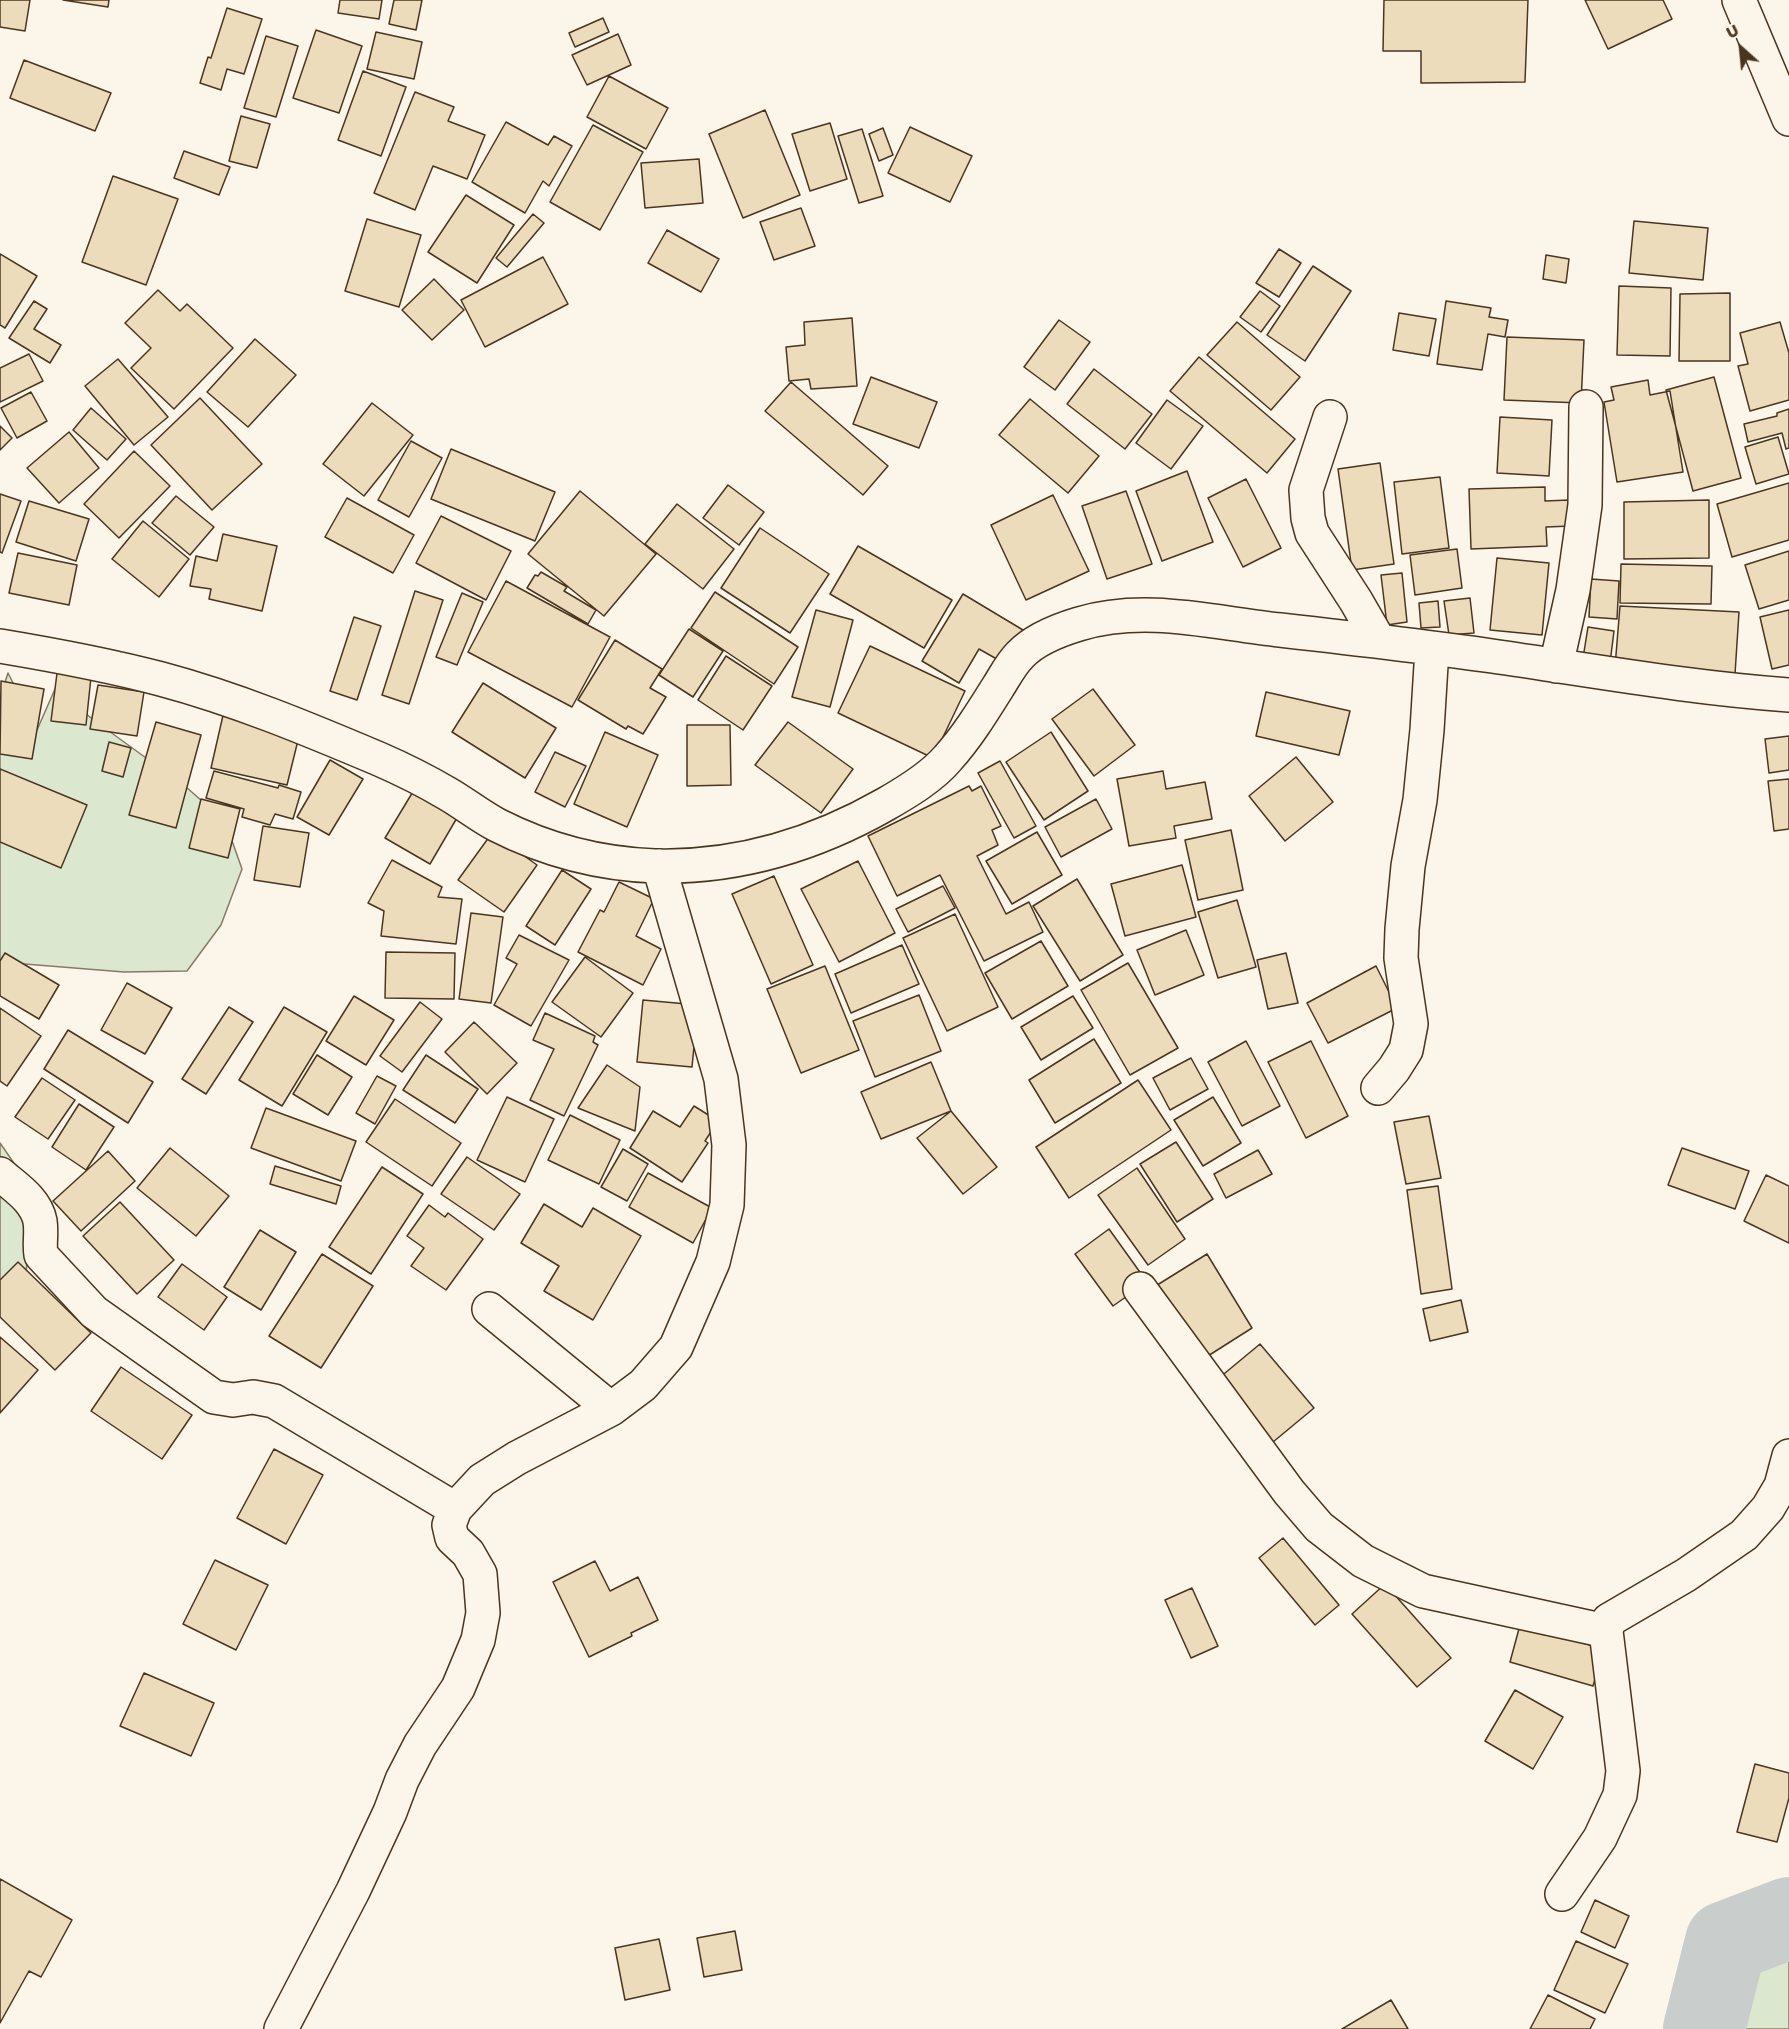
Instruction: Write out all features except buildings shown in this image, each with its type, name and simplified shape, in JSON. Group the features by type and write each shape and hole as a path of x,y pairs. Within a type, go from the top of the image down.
{"street":[{"path":"1739,0 1789,119"},
{"path":"1556,666 1573,590 1585,505 1586,407"},
{"path":"1330,417 1306,490 1308,519 1312,533 1356,600 1378,641"},
{"path":"0,646 162,679 275,716 387,763 443,791 497,825 549,847 584,858 659,866 757,856 797,845 852,823 906,792 946,761 977,720 1019,656 1032,645 1074,625 1126,614 1171,614 1237,626 1378,641 1716,688 1789,695"},
{"path":"1378,1088 1406,1050 1411,1024 1401,958 1402,929 1408,866 1420,800 1432,649"},
{"path":"281,2029 352,1891 406,1771 420,1744 458,1688 478,1640 483,1613 480,1574 476,1563 452,1538 449,1525 455,1509 482,1480 517,1458 611,1409 643,1385 676,1347 713,1262 727,1205 729,1145 721,1079 659,866"},
{"path":"0,1174 33,1204 40,1221 41,1255 94,1312 214,1397 233,1400 253,1397 274,1401 455,1509"},
{"path":"1140,1289 1289,1492 1319,1527 1363,1561 1423,1591 1606,1631"},
{"path":"489,1309 611,1409"},
{"path":"1562,1894 1600,1838 1620,1795 1623,1772 1606,1631 1609,1620 1686,1575 1744,1535 1768,1508 1781,1486 1789,1455"}],"green space":[{"path":"8,673 37,730 55,689 59,690 91,718 186,787 225,821 242,869 221,925 187,971 124,972 0,962 0,698"},
{"path":"0,1143 20,1172 29,1225 26,1276 0,1300"},
{"path":"1789,1893 1789,2029 1713,2029 1710,2004 1718,1950 1757,1909"}],"waterway":[{"path":"1704,2029 1726,1942 1789,1918"}]}
